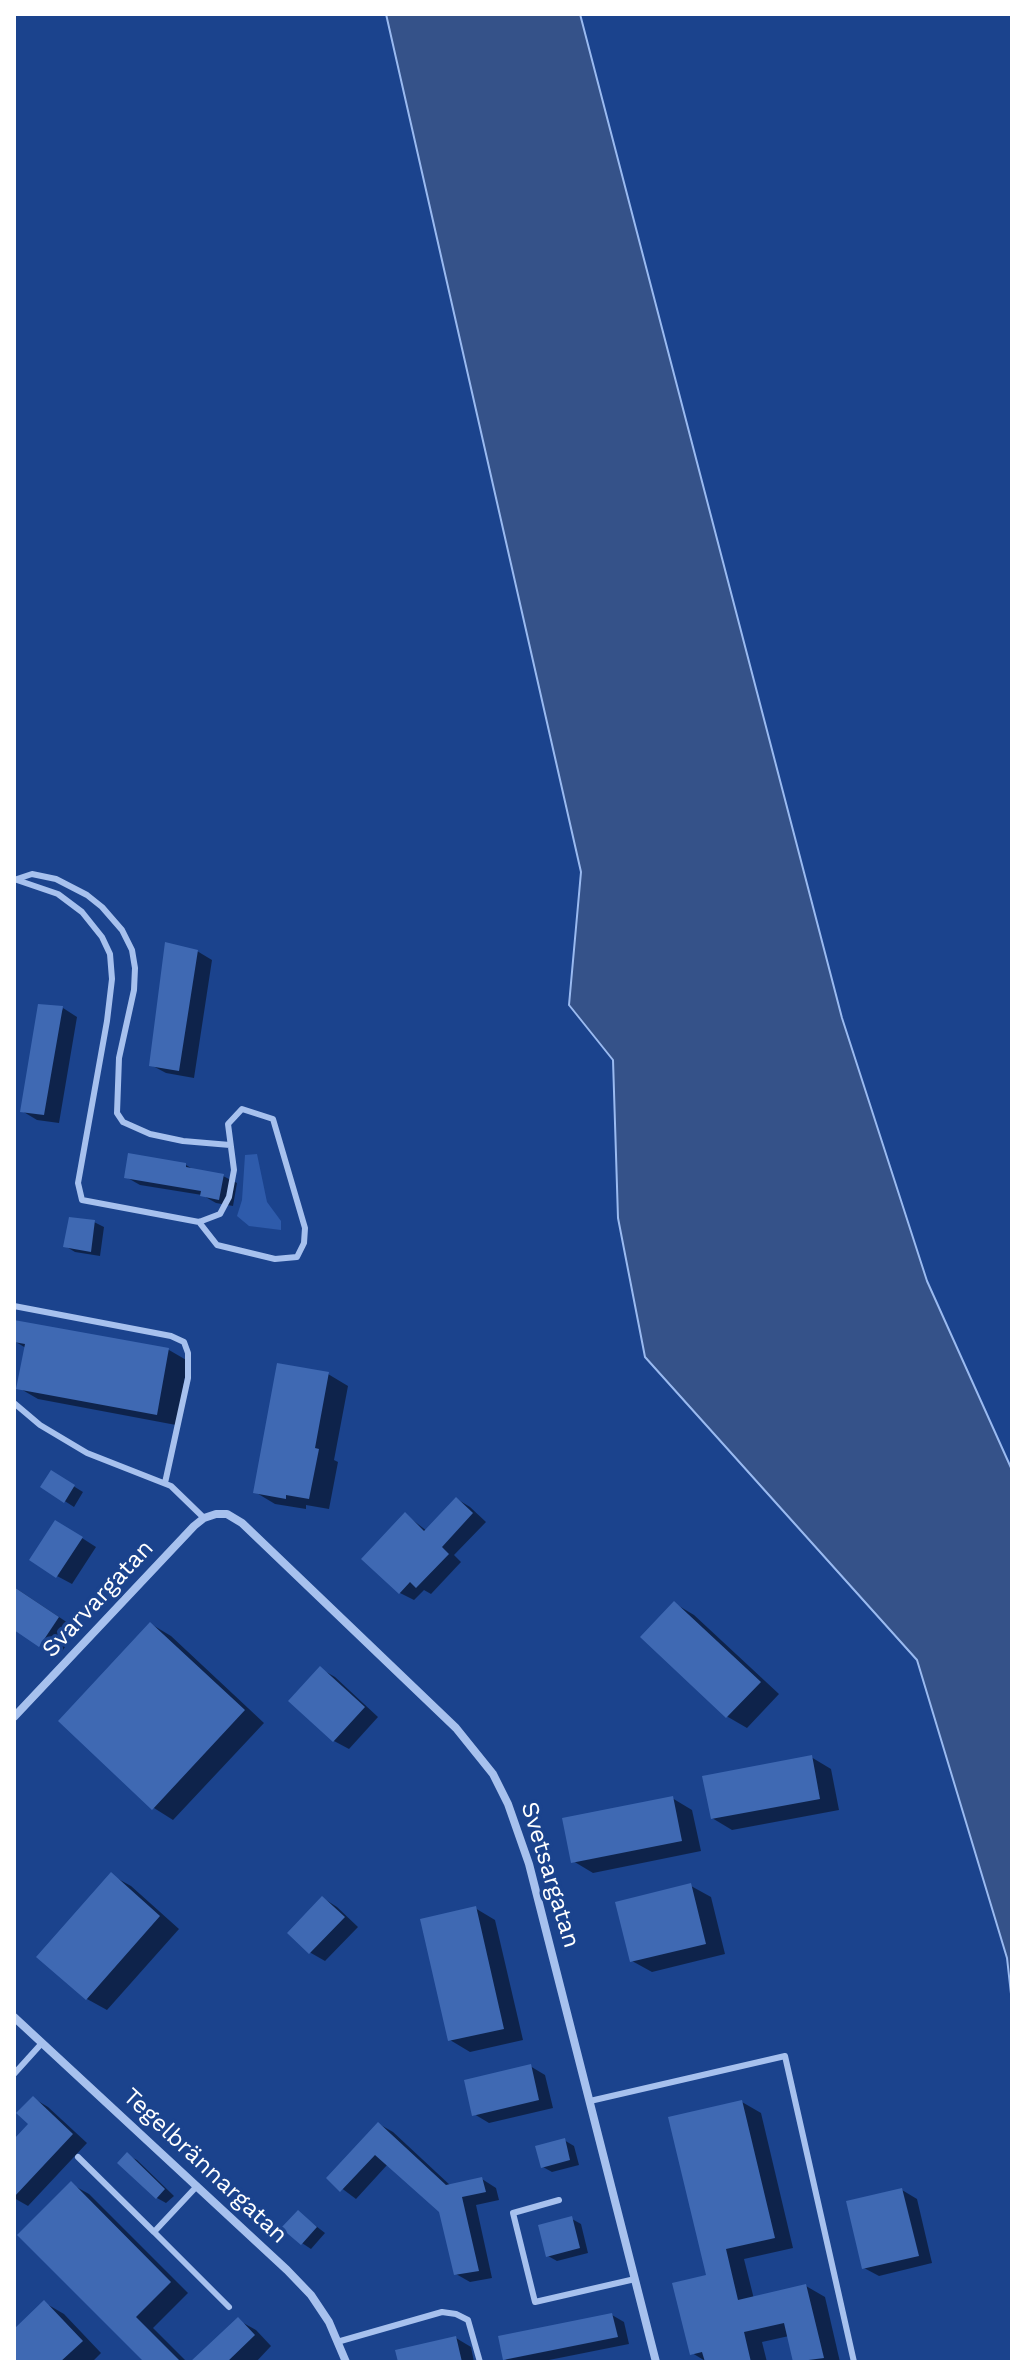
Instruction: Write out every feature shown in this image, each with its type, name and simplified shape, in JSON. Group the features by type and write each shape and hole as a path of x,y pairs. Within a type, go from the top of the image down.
{"street":[{"name":"Svarvargatan","path":"14,1717 204,1518 216,1514"},
{"name":"Svetsargatan","path":"216,1514 227,1514 242,1523 456,1728 493,1774 508,1804 529,1864 656,2362"},
{"name":"Tegelbrännargatan","path":"14,2017 311,2295 329,2322 346,2362"}],"lane":[{"path":"15,880 32,874 56,879 87,895 122,930 132,950 134,990 119,1058 117,1113 123,1122 150,1134 183,1141 230,1145"},
{"path":"15,880 58,894 82,912 102,937 110,954 112,979 107,1021 78,1183 82,1200 199,1222 220,1214 229,1197 234,1170 228,1124 242,1109 273,1119 305,1228 304,1243 297,1257 275,1259 217,1245 199,1222"},
{"path":"14,1306 171,1336 184,1342 188,1353 188,1378 165,1483"},
{"path":"14,1403 40,1425 87,1453 165,1483 204,1518"},
{"path":"14,2074 42,2043"},
{"path":"590,2101 785,2056 854,2362"},
{"path":"78,2157 229,2307"},
{"path":"154,2232 197,2186"},
{"path":"559,2200 513,2213 535,2302 635,2279"},
{"path":"337,2342 442,2312 468,2320 480,2362"}],"shaded area":[{"path":"386,14 580,14 842,1018 927,1281 1012,1470 1012,2003 1007,1958 917,1660 645,1357 618,1218 613,1060 569,1005 581,872"},
{"path":"257,1154 267,1202 281,1221 281,1230 249,1226 237,1216 242,1200 245,1155"}],"building":[{"path":"165,942 198,950 179,1071 149,1066"},
{"path":"38,1004 63,1006 44,1115 20,1112"},
{"path":"128,1153 186,1163 186,1167 224,1174 219,1200 200,1196 201,1191 124,1178"},
{"path":"69,1217 95,1220 91,1252 63,1247"},
{"path":"14,1320 169,1348 157,1415 16,1389 25,1344 14,1342"},
{"path":"277,1363 329,1372 309,1499 286,1495 286,1499 253,1493"},
{"path":"51,1470 75,1485 64,1503 40,1487"},
{"path":"456,1497 473,1513 442,1547 449,1554 416,1588 410,1582 399,1594 361,1559 405,1512 424,1531"},
{"path":"55,1520 83,1537 56,1578 29,1560"},
{"path":"14,1587 59,1617 39,1647 14,1630"},
{"path":"674,1601 761,1682 726,1718 640,1637"},
{"path":"150,1622 245,1710 152,1810 58,1721"},
{"path":"320,1666 365,1707 333,1742 288,1701"},
{"path":"812,1755 820,1799 711,1819 702,1776"},
{"path":"673,1796 682,1841 571,1863 562,1818"},
{"path":"111,1872 160,1916 86,2000 36,1957"},
{"path":"691,1883 706,1944 630,1962 615,1902"},
{"path":"322,1896 345,1917 309,1954 287,1933"},
{"path":"476,1906 504,2029 448,2041 420,1919"},
{"path":"531,2064 539,2100 472,2116 464,2080"},
{"path":"33,2096 73,2134 14,2197 14,2139 28,2124 16,2113"},
{"path":"742,2100 775,2238 726,2249 738,2300 806,2284 824,2358 793,2362 784,2323 744,2332 751,2362 705,2362 702,2352 690,2355 672,2283 706,2275 668,2117"},
{"path":"378,2122 446,2185 482,2177 486,2192 462,2197 479,2271 454,2275 439,2212 375,2155 340,2192 326,2178"},
{"path":"565,2138 570,2160 541,2168 535,2146"},
{"path":"127,2152 165,2189 156,2199 117,2163"},
{"path":"71,2181 171,2282 136,2317 181,2362 144,2362 17,2235"},
{"path":"902,2188 919,2256 862,2269 846,2201"},
{"path":"298,2210 317,2227 301,2245 281,2228"},
{"path":"572,2216 580,2248 546,2257 538,2225"},
{"path":"44,2300 83,2341 60,2362 14,2362 14,2329"},
{"path":"612,2313 618,2337 503,2360 498,2336"},
{"path":"238,2317 255,2335 227,2362 190,2362"},
{"path":"456,2336 462,2362 398,2362 395,2350"}]}
